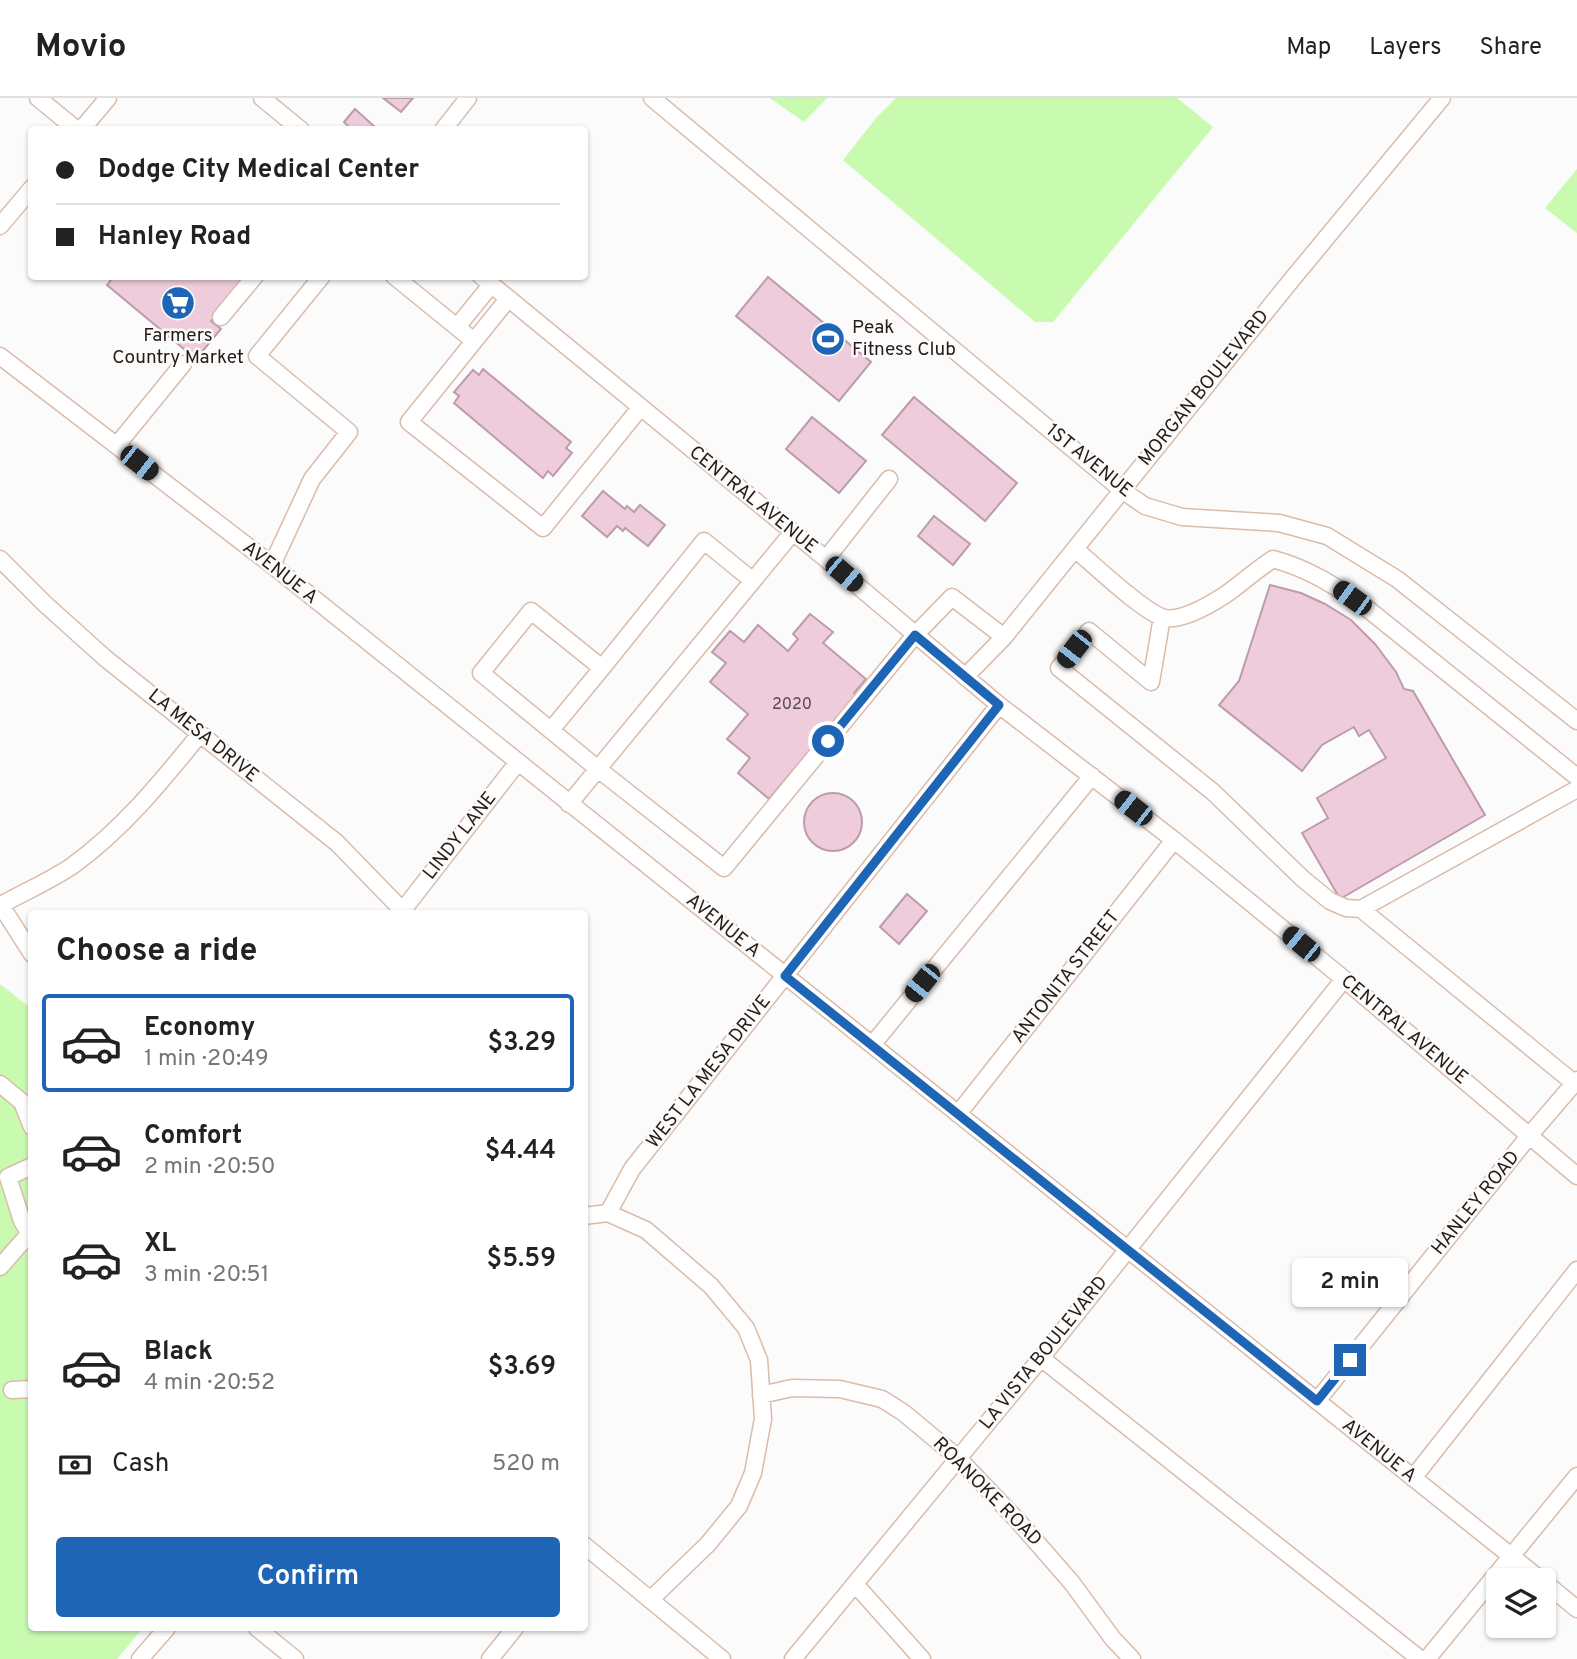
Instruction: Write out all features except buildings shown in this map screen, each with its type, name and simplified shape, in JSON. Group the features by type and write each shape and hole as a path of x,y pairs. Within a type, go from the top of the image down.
{"street":[{"path":"38,98 74,126"},
{"path":"83,126 108,98"},
{"path":"262,98 296,126"},
{"path":"446,126 468,98"},
{"name":"MORGAN BOULEVARD","path":"965,677 1004,637 1289,283 1443,98"},
{"name":"1ST AVENUE","path":"658,100 1122,490 1145,506 1182,517 1279,523 1327,536 1396,579 1577,721"},
{"path":"0,226 28,193"},
{"path":"221,317 252,280"},
{"path":"271,565 312,479 349,432 257,356 318,280"},
{"path":"399,280 474,341"},
{"path":"457,327 486,281"},
{"name":"CENTRAL AVENUE","path":"486,281 826,559 999,705 1174,840 1344,979 1577,1176"},
{"path":"508,299 409,422 543,528 640,408"},
{"name":"AVENUE A","path":"0,356 271,565 1526,1568"},
{"path":"117,445 183,364"},
{"path":"826,559 889,479"},
{"path":"569,804 793,532"},
{"path":"551,730 704,541 753,580"},
{"path":"1075,548 1149,610 1169,618 1199,610 1226,594 1273,559 1300,567 1335,585 1369,610 1577,777"},
{"name":"LA MESA DRIVE","path":"0,559 105,658 337,843 403,910"},
{"path":"602,668 531,611 481,673 724,868 915,635 952,597 1004,637"},
{"path":"1162,617 1152,681 1088,631 1059,668 1213,792 1303,879 1330,901 1346,908 1361,909 1577,789"},
{"name":"WEST LA MESA DRIVE","path":"608,1213 632,1169 999,705"},
{"path":"28,948 0,904 70,867 111,835 150,796 200,734"},
{"name":"LINDY LANE","path":"407,910 518,762"},
{"path":"872,1045 1092,776"},
{"name":"ANTONITA STREET","path":"958,1114 1174,840"},
{"path":"1361,909 1576,1082"},
{"name":"LA VISTA BOULEVARD","path":"793,1659 1041,1357 1344,979"},
{"name":"HANLEY ROAD","path":"1317,1401 1529,1136 1576,1082"},
{"path":"0,1084 22,1102 28,1117"},
{"path":"28,1167 4,1172 28,1231"},
{"path":"588,1216 608,1213 646,1230 711,1286 746,1328 759,1360 763,1419 754,1473 739,1506 708,1544 650,1600"},
{"path":"0,1267 28,1238"},
{"path":"1413,1478 1577,1270"},
{"path":"1041,1357 1420,1659"},
{"name":"ROANOKE ROAD","path":"761,1395 792,1388 840,1389 882,1399 904,1413 958,1458 1018,1521 1072,1583 1113,1639 1132,1659"},
{"path":"12,1390 28,1389"},
{"path":"1427,1659 1577,1476"},
{"path":"588,1548 722,1659"},
{"path":"855,1584 922,1659"},
{"name":"AVENUE A","path":"1556,1592 1577,1609"},
{"path":"140,1659 164,1631"},
{"path":"261,1631 295,1659"},
{"path":"498,1656 513,1631"}],"green space":[{"path":"770,98 827,98 804,122"},
{"path":"896,98 1177,98 1213,127 1053,322 1035,322 843,160 876,118"},
{"path":"1577,169 1577,233 1545,208"},
{"path":"0,984 28,1006 28,1631 140,1631 117,1659 0,1659"}],"place":[{"name":"Farmers Country Market","path":"178,303"},
{"name":"Peak Fitness Club","path":"828,339"}],"route":[{"path":"828,741 915,635 999,705 785,976 1317,1401 1350,1360"}]}
